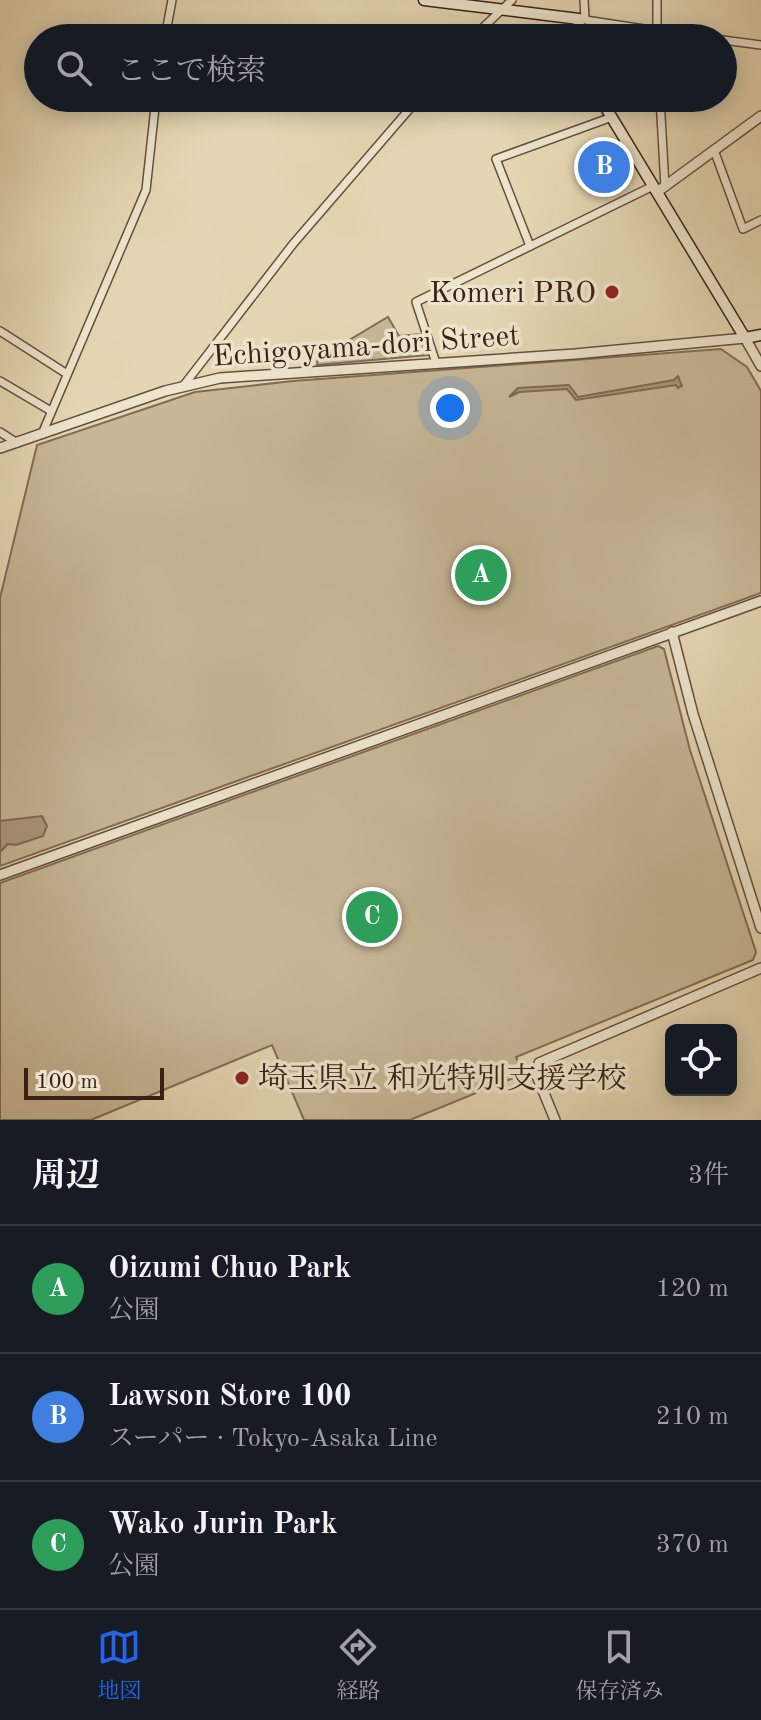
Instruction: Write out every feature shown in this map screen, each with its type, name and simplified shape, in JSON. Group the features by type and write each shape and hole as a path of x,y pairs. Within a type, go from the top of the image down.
{"main road":[{"path":"424,0 582,19 581,24"},
{"path":"609,112 658,188 745,338 761,335"}],"street":[{"path":"168,24 172,0"},
{"path":"485,24 512,0"},
{"path":"584,0 582,19 607,24"},
{"path":"657,0 657,24"},
{"path":"737,42 761,45"},
{"path":"42,434 146,190 154,112"},
{"path":"184,385 301,234 407,112"},
{"path":"658,188 660,112"},
{"path":"436,363 414,304 530,246 658,188 761,116"},
{"path":"530,246 496,159 612,117"},
{"path":"714,150 743,229 761,220"},
{"path":"0,331 67,374"},
{"path":"745,338 761,366"},
{"name":"Echigoyama-dori Street","path":"0,448 184,385 237,376 745,338"},
{"path":"0,381 51,411"},
{"path":"0,432 17,443"},
{"path":"0,875 761,601"},
{"path":"672,632 693,714 761,928"},
{"path":"555,1120 537,1076 539,1063 761,968"}],"shaded area":[{"path":"388,317 399,336 421,334 428,355 317,365 318,353 325,347 329,352"},
{"path":"721,349 747,367 761,391 761,593 0,866 0,598 37,445 195,392 293,381"},
{"path":"678,376 682,386 678,388 676,385 576,400 567,389 519,392 509,397 518,388 569,385 578,397 674,380"},
{"path":"658,646 664,649 690,750 756,952 753,960 516,1057 523,1074 410,1120 304,1120 272,1045 91,1120 0,1120 0,883"},
{"path":"42,816 47,826 43,836 16,845 8,844 0,852 0,821"}],"place":[{"name":"Lawson Store 100","path":"604,167"},
{"name":"Komeri PRO","path":"612,292"},
{"name":"Oizumi Chuo Park","path":"481,575"},
{"name":"Wako Jurin Park","path":"372,917"},
{"name":"埼玉県立 和光特別支援学校","path":"242,1078"}]}
